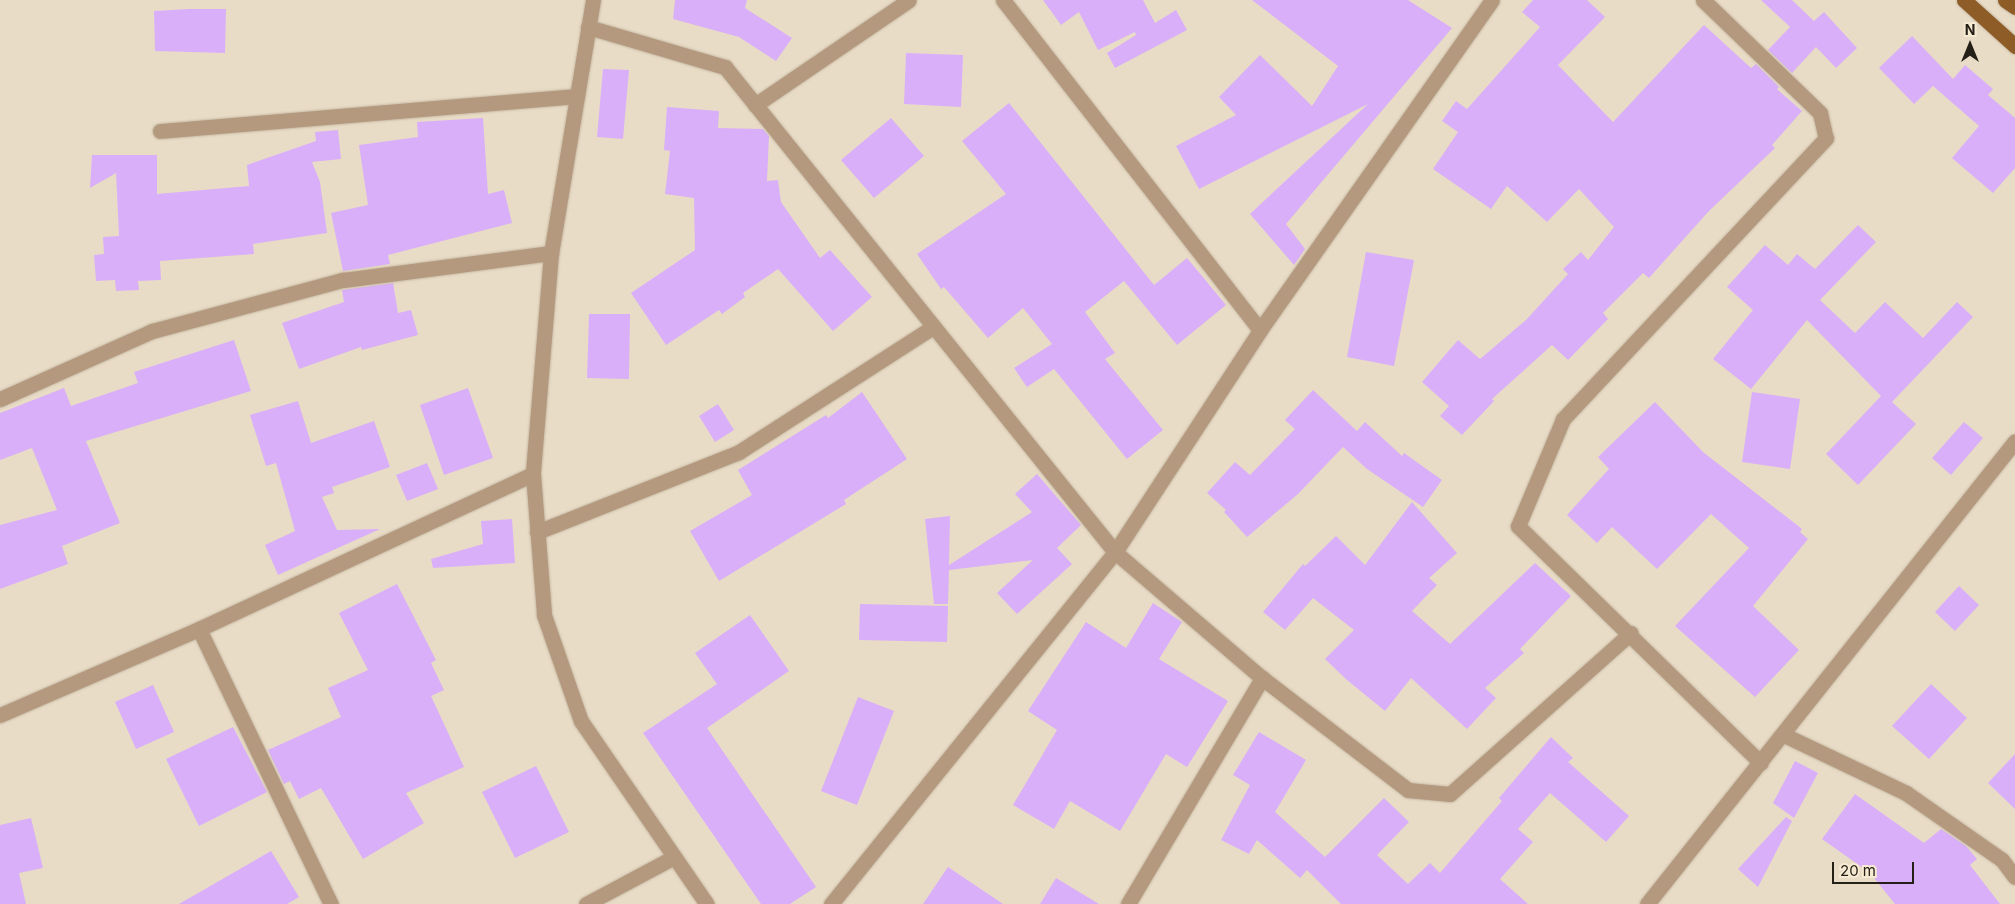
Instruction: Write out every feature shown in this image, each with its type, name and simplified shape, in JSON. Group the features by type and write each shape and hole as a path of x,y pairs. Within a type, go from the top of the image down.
{"main road":[{"path":"1964,0 2015,46"}],"street":[{"path":"593,0 551,253 533,474 544,615 581,721 672,858 706,904"},
{"path":"755,105 909,0"},
{"path":"1003,0 1260,330"},
{"path":"831,904 1115,552 1260,330 1492,0"},
{"path":"1703,0 1820,113 1826,138 1564,419 1518,526 1631,633 1761,763"},
{"path":"588,27 725,67 1115,552 1262,678 1408,790 1450,794 1631,633"},
{"path":"160,131 576,96"},
{"path":"0,399 152,331 343,280 551,253"},
{"path":"537,532 739,452 933,327"},
{"path":"1647,904 1784,735 2015,441"},
{"path":"0,714 199,629 533,474"},
{"path":"199,629 331,904"},
{"path":"1128,904 1262,678"},
{"path":"1784,735 1906,793 2002,860 2015,877"},
{"path":"586,904 672,858"}],"building":[{"path":"675,0 747,0 745,8 792,38 776,61 739,37 673,19"},
{"path":"1043,0 1143,0 1155,23 1176,10 1187,30 1115,68 1107,53 1136,35 1135,32 1098,50 1079,12 1061,25"},
{"path":"1252,0 1408,0 1452,28 1286,224 1305,249 1294,265 1250,214 1368,104 1199,189 1176,146 1236,115 1219,97 1260,55 1312,106 1338,66"},
{"path":"1533,0 1587,0 1605,17 1558,65 1613,122 1704,25 1751,68 1756,64 1779,87 1777,89 1802,111 1772,145 1775,148 1708,212 1649,278 1643,273 1603,313 1608,319 1568,360 1552,345 1492,399 1494,401 1462,435 1440,416 1449,406 1422,382 1458,340 1480,359 1526,320 1568,274 1563,269 1581,252 1588,260 1614,227 1579,189 1547,222 1507,186 1491,209 1433,169 1458,132 1442,121 1456,101 1467,109 1540,27 1522,12"},
{"path":"1761,0 1792,0 1814,21 1824,12 1857,48 1836,68 1816,47 1792,73 1768,50 1790,27"},
{"path":"226,9 225,53 155,51 154,11"},
{"path":"1912,36 1953,79 1965,65 1993,89 1988,95 2015,118 2015,168 1993,193 1952,158 1979,126 1933,86 1914,104 1879,68"},
{"path":"906,53 963,55 961,107 904,104"},
{"path":"603,69 629,70 623,139 597,137"},
{"path":"1009,103 1154,285 1187,258 1226,305 1177,345 1124,281 1085,312 1115,353 1105,359 1163,430 1127,459 1054,369 1027,387 1014,368 1052,344 1023,308 988,338 944,287 941,289 917,254 1006,194 962,141"},
{"path":"667,107 719,111 718,128 763,129 769,136 767,181 778,180 781,202 820,258 830,250 872,297 833,331 778,269 743,293 745,297 722,314 719,310 666,345 631,293 695,250 694,198 665,194 670,151 664,150"},
{"path":"483,118 488,194 504,190 512,223 388,255 390,264 343,271 331,213 368,205 359,145 418,137 417,122"},
{"path":"891,118 924,156 874,198 841,160"},
{"path":"338,130 341,159 312,162 320,182 327,233 253,244 254,254 160,261 161,280 138,281 139,290 116,291 115,280 96,281 94,255 104,254 103,237 119,236 116,173 90,188 92,155 157,155 157,194 249,186 247,165 316,141 315,132"},
{"path":"1858,225 1876,242 1820,300 1855,333 1885,302 1923,338 1957,302 1973,317 1892,402 1916,424 1858,485 1826,454 1881,396 1807,320 1751,389 1713,359 1753,310 1727,287 1765,245 1788,265 1797,254 1815,269"},
{"path":"1366,252 1414,260 1394,366 1347,357"},
{"path":"393,283 398,313 411,310 418,335 362,350 361,347 299,369 282,323 344,302 342,290"},
{"path":"589,314 630,314 629,379 587,378"},
{"path":"234,340 251,391 86,441 120,523 62,546 68,564 0,589 0,525 57,510 32,448 0,460 0,413 64,388 71,406 138,383 134,372"},
{"path":"468,388 493,458 444,475 420,405"},
{"path":"1313,390 1357,431 1365,422 1402,456 1404,453 1442,480 1423,507 1367,469 1343,447 1298,494 1247,537 1224,512 1226,510 1207,493 1235,462 1250,475 1295,429 1285,420"},
{"path":"862,392 907,459 844,500 846,504 719,581 690,531 752,495 738,470 826,415 828,418"},
{"path":"1752,392 1800,399 1790,469 1742,462"},
{"path":"298,401 311,443 374,421 390,467 332,487 334,493 322,497 337,530 380,529 278,575 265,545 295,531 276,463 266,466 250,415"},
{"path":"1655,402 1703,452 1802,529 1800,532 1808,539 1753,606 1799,650 1755,697 1675,626 1749,548 1711,514 1657,569 1612,527 1597,543 1567,515 1609,469 1598,457"},
{"path":"718,404 734,430 715,442 699,416"},
{"path":"1964,422 1983,438 1951,475 1932,458"},
{"path":"427,463 438,489 407,501 396,475"},
{"path":"1037,474 1081,525 1057,548 1072,564 1017,614 997,593 1033,560 949,570 948,604 934,604 925,519 950,516 949,565 1032,512 1015,494"},
{"path":"1412,502 1457,553 1429,578 1437,585 1412,611 1450,644 1535,563 1571,596 1520,649 1524,653 1485,688 1496,698 1467,729 1411,678 1385,711 1347,680 1325,659 1354,630 1313,598 1285,630 1263,612 1303,564 1305,566 1336,536 1365,565"},
{"path":"512,519 515,563 433,568 431,559 483,544 481,521"},
{"path":"397,584 436,660 431,663 444,690 431,696 464,767 406,793 424,823 363,859 321,788 299,799 290,781 284,784 268,750 341,717 328,688 368,670 339,613"},
{"path":"1959,586 1979,605 1955,631 1935,612"},
{"path":"1153,603 1182,622 1159,659 1228,701 1187,767 1166,754 1120,831 1070,801 1054,829 1013,805 1057,730 1028,711 1086,622 1126,648"},
{"path":"860,604 948,606 947,642 859,640"},
{"path":"750,615 789,671 707,728 816,887 790,904 761,904 643,733 717,684 695,653"},
{"path":"1931,684 1967,718 1929,759 1892,726"},
{"path":"153,685 174,732 136,749 115,702"},
{"path":"858,697 894,711 857,805 821,791"},
{"path":"233,727 267,792 199,826 166,759"},
{"path":"1259,732 1306,760 1275,812 1325,857 1384,798 1409,822 1377,855 1408,884 1430,863 1440,873 1502,801 1499,798 1551,737 1573,758 1568,762 1629,816 1606,842 1550,793 1518,829 1533,842 1500,879 1528,904 1341,904 1307,870 1300,878 1257,840 1249,854 1221,840 1250,785 1233,775"},
{"path":"2015,754 2015,809 1988,783"},
{"path":"1795,761 1818,773 1794,818 1773,803"},
{"path":"536,766 569,832 515,858 482,792"},
{"path":"1855,794 1924,843 1941,829 1966,846 1977,859 1970,865 2000,904 1895,904 1870,873 1822,839"},
{"path":"1786,817 1792,821 1758,887 1738,869"},
{"path":"31,818 43,868 19,873 26,904 0,904 0,825"},
{"path":"271,851 299,897 287,904 179,904"},
{"path":"948,867 1003,904 923,904"},
{"path":"1056,878 1099,904 1040,904"}]}
